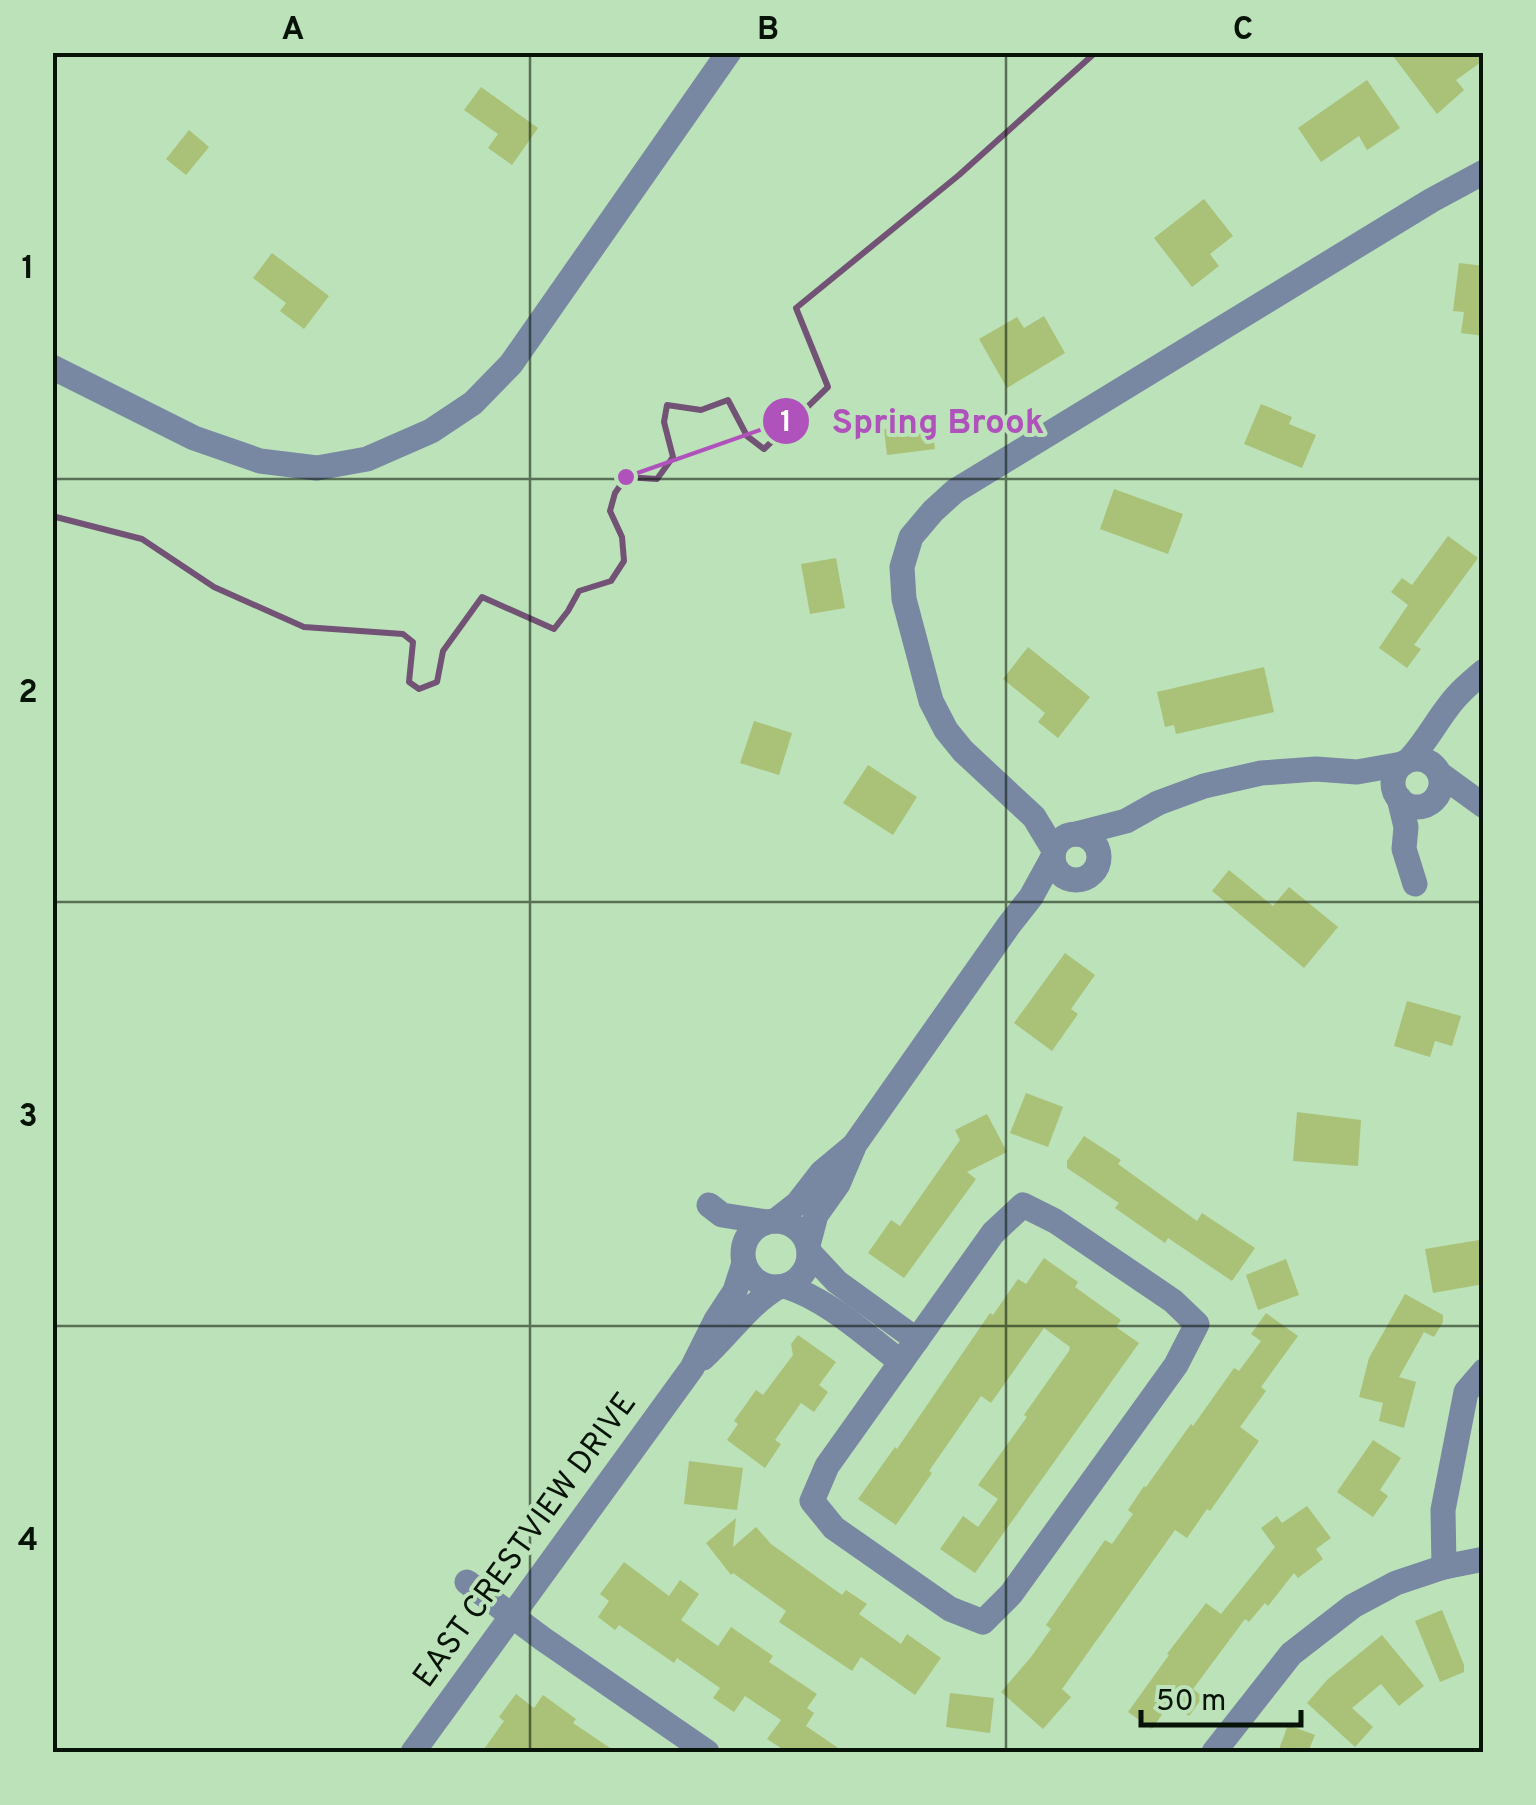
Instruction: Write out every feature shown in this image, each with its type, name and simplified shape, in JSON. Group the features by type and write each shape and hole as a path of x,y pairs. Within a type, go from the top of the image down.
{"street":[{"path":"52,367 194,438 260,461 317,468 367,459 432,430 472,403 511,364 729,52"},
{"path":"1063,844 963,752 931,701 904,598 902,567 911,537 955,491 1484,172"},
{"path":"1415,884 1404,849 1406,827 1394,776 1434,730 1454,699 1484,671"},
{"path":"1406,827 1441,789 1434,730"},
{"path":"782,1286 803,1273 816,1215 838,1184 856,1144 1031,897 1063,844 1204,786 1261,773 1316,769 1357,772 1424,759 1480,804"},
{"path":"1357,772 1411,806 1480,804"},
{"path":"1099,856 1126,821"},
{"path":"1090,838 1099,856 1090,875 1076,880 1058,870 1063,844 1090,838"},
{"path":"1031,897 1069,878"},
{"path":"744,1259 746,1241 754,1229 798,1203 822,1172 856,1144"},
{"path":"1022,1205 1055,1221 1158,1291 1197,1324 1176,1365 1011,1594 983,1622 950,1609 848,1538 834,1528 812,1501 827,1466 918,1340 993,1233 1022,1205"},
{"path":"902,1362 806,1292 757,1281 715,1210 796,1227 837,1282 918,1340"},
{"name":"EAST CRESTVIEW DRIVE","path":"413,1752 692,1368 735,1291 744,1259"},
{"name":"EAST CRESTVIEW DRIVE","path":"692,1368 732,1331 752,1304 782,1286"},
{"path":"1444,1567 1443,1510 1466,1392 1484,1371"},
{"path":"1214,1752 1291,1654 1353,1606 1396,1583 1484,1558"},
{"path":"466,1582 707,1752"}],"building":[{"path":"1390,52 1484,52 1484,60 1456,80 1464,90 1437,114"},
{"path":"1367,80 1400,128 1367,150 1359,136 1321,162 1298,128"},
{"path":"481,87 538,128 512,165 488,148 498,134 464,110"},
{"path":"189,130 209,147 186,175 166,159"},
{"path":"1204,199 1233,236 1210,254 1219,266 1192,287 1154,238"},
{"path":"272,253 329,296 304,329 280,311 286,303 253,278"},
{"path":"1459,263 1484,266 1484,336 1461,333 1464,312 1453,311"},
{"path":"1044,316 1065,353 1007,388 979,339 1017,317 1024,328"},
{"path":"1261,404 1292,417 1289,424 1316,435 1302,468 1244,444"},
{"path":"931,414 935,449 887,455 884,429 895,428 894,419"},
{"path":"1114,489 1183,514 1168,554 1100,529"},
{"path":"1448,536 1478,558 1414,645 1421,649 1407,668 1379,648 1408,605 1391,592 1402,578 1412,585"},
{"path":"836,558 845,608 810,614 801,564"},
{"path":"1028,647 1090,697 1058,738 1038,722 1045,713 1003,679"},
{"path":"1264,667 1274,712 1176,734 1174,725 1165,727 1157,692"},
{"path":"754,721 792,733 779,775 740,763"},
{"path":"868,765 917,797 893,835 843,803"},
{"path":"1229,870 1273,906 1289,887 1338,927 1304,968 1212,891"},
{"path":"1065,953 1095,975 1071,1009 1078,1014 1052,1051 1014,1023"},
{"path":"1407,1001 1461,1016 1452,1046 1435,1041 1430,1057 1394,1046"},
{"path":"1026,1093 1063,1107 1048,1147 1010,1133"},
{"path":"1297,1112 1361,1120 1358,1166 1293,1161"},
{"path":"987,1114 1007,1152 967,1172 976,1179 904,1278 868,1253 891,1220 900,1226 960,1140 955,1130"},
{"path":"1084,1136 1121,1160 1118,1164 1197,1221 1202,1213 1255,1248 1232,1281 1168,1238 1165,1243 1115,1208 1119,1203 1067,1168 1067,1161"},
{"path":"1479,1240 1484,1284 1433,1293 1425,1249"},
{"path":"1044,1258 1078,1282 1075,1287 1121,1320 1116,1327 1139,1343 975,1573 940,1549 963,1516 978,1527 998,1499 978,1485 1069,1351 1070,1347 1044,1328 991,1403 981,1396 896,1525 858,1499 990,1313 993,1315 1018,1279 1026,1284"},
{"path":"1286,1259 1299,1295 1258,1310 1246,1275"},
{"path":"1405,1294 1443,1315 1443,1322 1434,1337 1424,1332 1399,1377 1416,1382 1404,1428 1379,1421 1383,1403 1359,1397 1369,1358"},
{"path":"1266,1313 1298,1336 1261,1387 1266,1391 1240,1427 1259,1441 1187,1538 1175,1530 1062,1689 1071,1697 1043,1729 1001,1692 1051,1629 1046,1625 1105,1540 1112,1544 1133,1514 1128,1510 1144,1486 1234,1368 1239,1371 1261,1341 1251,1334"},
{"path":"798,1335 836,1362 819,1385 828,1392 814,1412 801,1403 775,1440 781,1444 765,1468 727,1440 738,1424 734,1421 756,1390 763,1395 793,1355 791,1344"},
{"path":"1373,1440 1401,1458 1380,1490 1388,1496 1373,1517 1337,1492"},
{"path":"689,1461 743,1468 737,1510 684,1504"},
{"path":"1307,1506 1331,1538 1316,1549 1323,1559 1298,1578 1294,1573 1268,1606 1265,1603 1249,1622 1245,1619 1193,1689 1203,1697 1189,1716 1170,1703 1152,1729 1128,1712 1206,1603 1221,1614 1275,1547 1261,1528 1277,1516 1282,1523"},
{"path":"736,1518 733,1547 756,1527 771,1544 842,1595 846,1590 867,1604 859,1614 901,1644 907,1634 941,1658 915,1695 861,1657 852,1671 779,1622 786,1611 731,1575 706,1543"},
{"path":"624,1562 669,1596 680,1580 699,1594 681,1620 718,1646 731,1627 773,1656 769,1662 817,1694 807,1708 814,1713 806,1726 844,1752 787,1752 767,1739 781,1720 745,1696 734,1712 713,1698 720,1688 677,1658 674,1663 619,1625 615,1630 598,1617 609,1601 600,1594"},
{"path":"1442,1610 1464,1672 1440,1682 1415,1621"},
{"path":"1382,1635 1424,1686 1399,1706 1381,1684 1352,1708 1373,1727 1355,1747 1307,1703 1328,1679"},
{"path":"950,1693 994,1698 990,1733 946,1727"},
{"path":"516,1694 534,1708 543,1695 576,1719 573,1723 616,1752 482,1752 504,1721 499,1717"},
{"path":"1288,1725 1315,1735 1308,1752 1278,1752"}],"waterway":[{"path":"52,516 142,539 214,587 304,627 403,634 413,642 409,682 419,689 437,682 443,651 482,597 554,629 579,591 611,581 624,561 622,537 610,511 615,493 626,477 657,479 673,457 664,422 667,405 701,410 728,400 747,436 764,449 828,387 796,308 959,175 1096,52"}],"place":[{"name":"Spring Brook","path":"626,477"}]}
